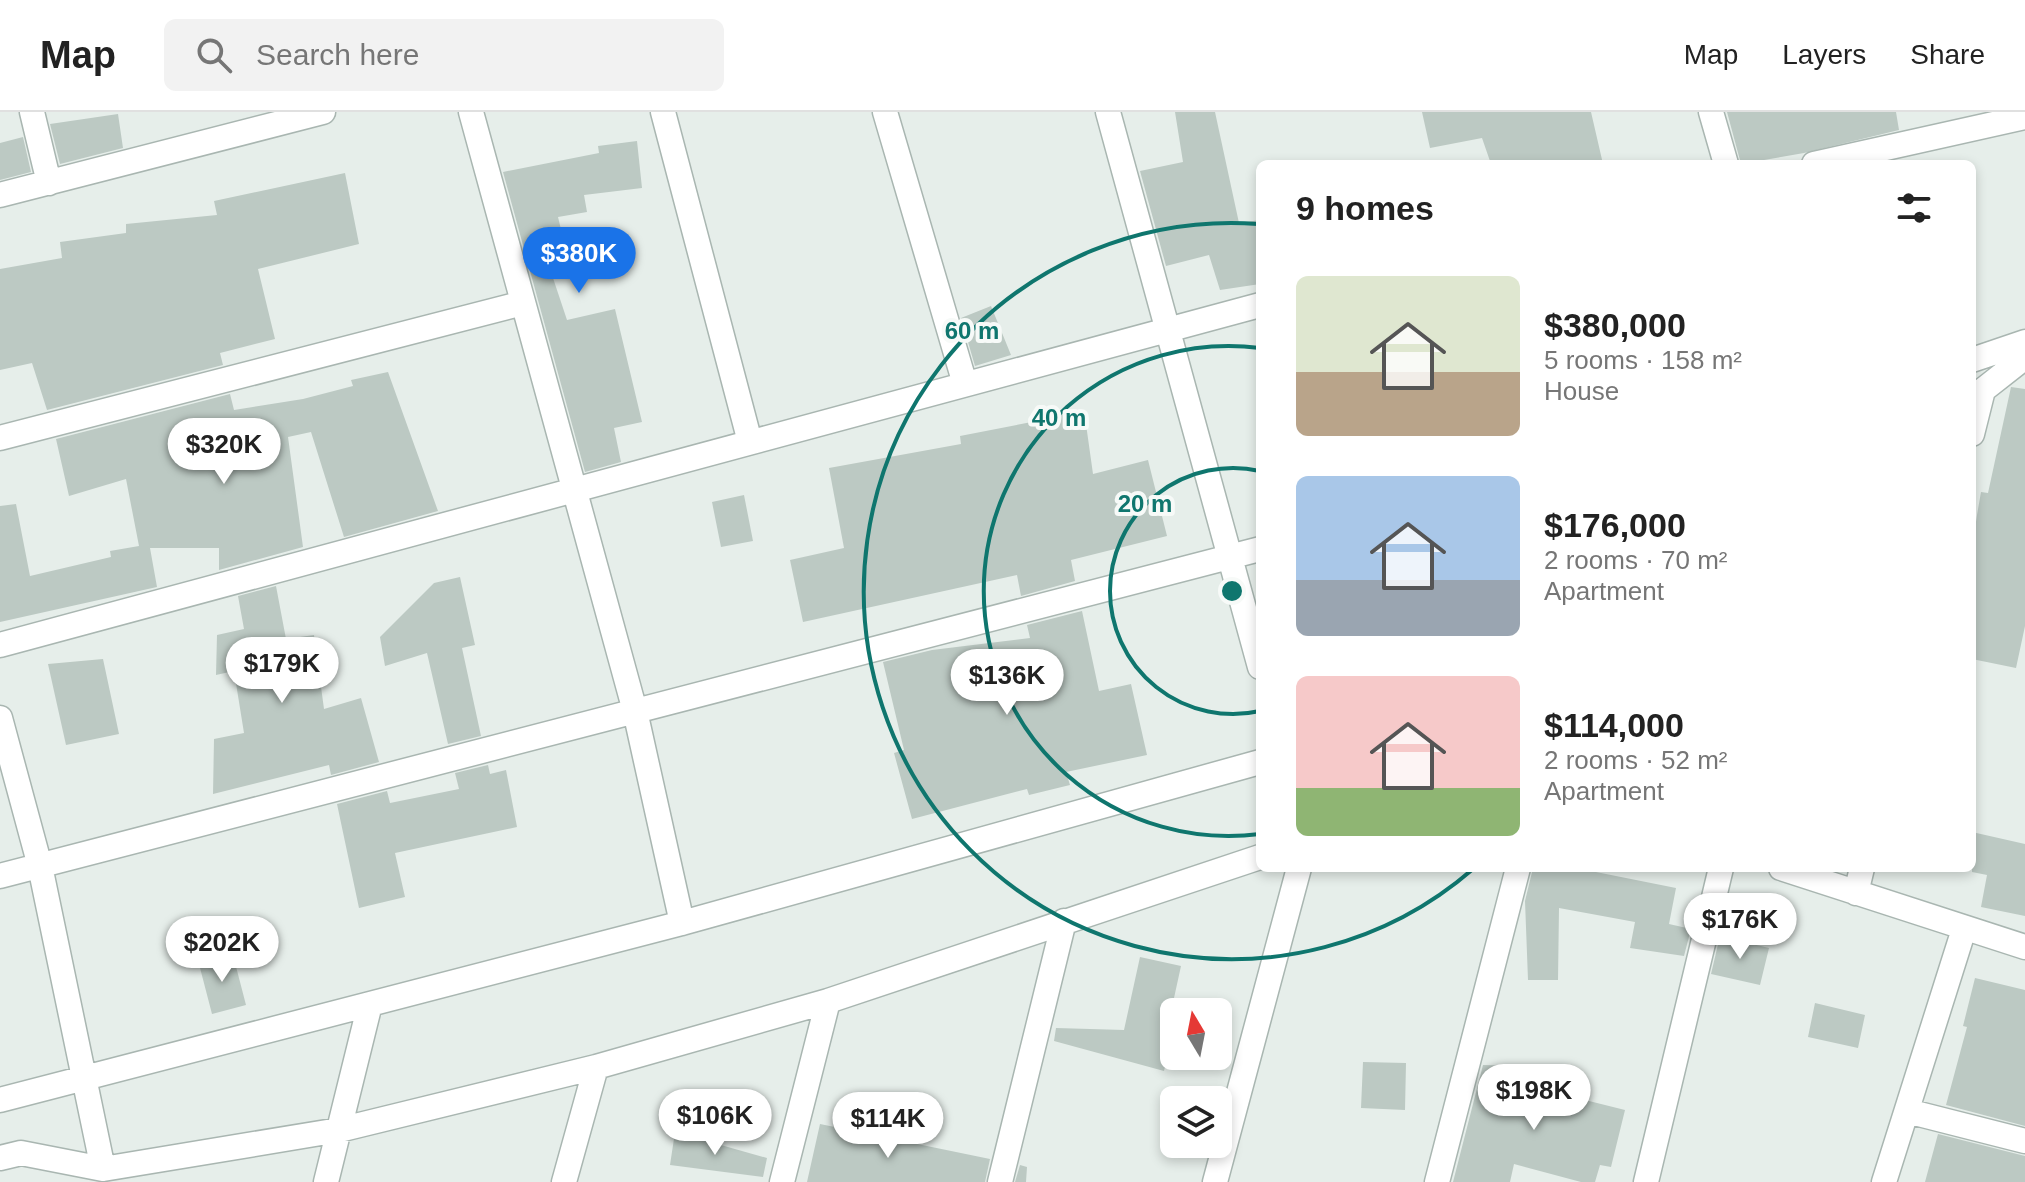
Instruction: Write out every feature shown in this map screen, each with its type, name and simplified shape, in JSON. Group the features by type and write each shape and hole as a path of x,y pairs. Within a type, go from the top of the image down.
{"street":[{"path":"32,112 49,183"},
{"path":"0,195 49,183 243,122 323,112"},
{"path":"471,112 635,711 682,923"},
{"path":"663,112 750,442"},
{"path":"885,112 965,384"},
{"path":"1711,112 1725,160"},
{"path":"1113,113 1256,652"},
{"path":"1827,160 1950,123 2025,117"},
{"path":"0,438 523,303"},
{"path":"0,645 1256,306"},
{"path":"1976,359 2025,342"},
{"path":"1976,418 1983,390 2025,357"},
{"path":"0,876 1256,550"},
{"path":"0,718 40,866 103,1169"},
{"path":"0,1100 682,923 1256,763"},
{"path":"0,1158 21,1153 103,1169 339,1130 596,1067 828,1001 1256,858"},
{"path":"1215,1182 1298,872"},
{"path":"1437,1182 1517,872"},
{"path":"1646,1182 1720,872"},
{"path":"1793,872 2025,947"},
{"path":"1856,893 1861,872"},
{"path":"1000,1182 1064,921"},
{"path":"1884,1182 1964,929"},
{"path":"782,1182 828,1001"},
{"path":"326,1182 370,1004"},
{"path":"564,1182 596,1067"},
{"path":"1907,1111 2025,1141"}],"building":[{"path":"1175,112 1215,112 1239,223 1256,221 1256,285 1220,290 1209,255 1166,266 1140,171 1183,162"},
{"path":"1422,112 1591,112 1602,160 1490,160 1482,138 1430,148"},
{"path":"1727,112 1896,112 1899,130 1804,153 1764,160 1740,160"},
{"path":"118,114 123,148 60,164 50,124"},
{"path":"23,137 31,172 0,180 0,143"},
{"path":"637,141 642,188 584,195 587,212 558,217 565,246 544,251 567,320 615,309 642,422 614,428 621,462 585,472 503,172 599,153 598,146"},
{"path":"345,173 359,244 258,269 275,339 220,353 223,365 47,410 32,363 0,370 0,269 62,258 60,242 126,233 126,224 217,215 214,201"},
{"path":"991,306 1011,355 975,366 961,318"},
{"path":"388,372 438,511 344,537 311,432 288,437 303,547 219,570 219,548 150,548 157,587 0,622 0,506 16,504 30,576 111,557 110,551 139,546 126,479 69,496 56,439 230,394 234,410 303,399 353,386 351,380"},
{"path":"2011,387 2025,389 2025,626 2016,668 1976,660 1976,524 1981,492 1988,493"},
{"path":"1084,410 1093,474 1148,460 1167,536 1071,560 1075,581 1021,596 1017,575 803,622 790,560 844,548 829,468 961,444 960,436 1042,420 1041,416"},
{"path":"744,495 753,541 721,547 712,502"},
{"path":"460,577 475,645 462,648 481,736 448,744 427,653 385,666 380,637 434,583"},
{"path":"276,586 286,639 314,635 324,709 361,698 379,762 331,775 329,765 213,794 214,739 244,733 234,671 216,675 217,635 244,629 238,596"},
{"path":"1082,611 1099,691 1131,684 1147,755 1066,772 1070,785 1029,795 1027,789 912,819 894,753 904,750 883,662 932,650 1030,638 1027,625"},
{"path":"103,659 119,734 66,745 48,664"},
{"path":"488,765 490,774 506,770 517,827 395,853 405,897 359,908 337,804 387,791 390,803 459,789 455,773"},
{"path":"1976,833 2025,844 2025,916 1981,907 1987,875 1972,872 1976,872"},
{"path":"1532,872 1596,872 1676,888 1669,924 1691,929 1684,956 1630,948 1635,922 1559,908 1558,980 1528,980 1525,901"},
{"path":"1720,936 1769,948 1760,985 1711,974"},
{"path":"233,955 246,1005 212,1014 199,964"},
{"path":"1140,957 1181,966 1174,998 1160,998 1160,1070 1054,1041 1056,1028 1124,1030"},
{"path":"1975,978 2025,990 2025,1126 1946,1105 1967,1027 1963,1026"},
{"path":"1815,1003 1865,1015 1858,1048 1808,1037"},
{"path":"1363,1062 1406,1063 1405,1110 1361,1108"},
{"path":"1483,1065 1520,1066 1517,1083 1625,1110 1611,1167 1600,1165 1595,1182 1581,1182 1514,1164 1510,1182 1453,1182"},
{"path":"820,1124 990,1159 985,1182 807,1182"},
{"path":"675,1132 767,1158 763,1177 670,1165"},
{"path":"1938,1134 2025,1156 2025,1182 1925,1182"},
{"path":"1020,1165 1027,1167 1026,1182 1015,1182"}]}
